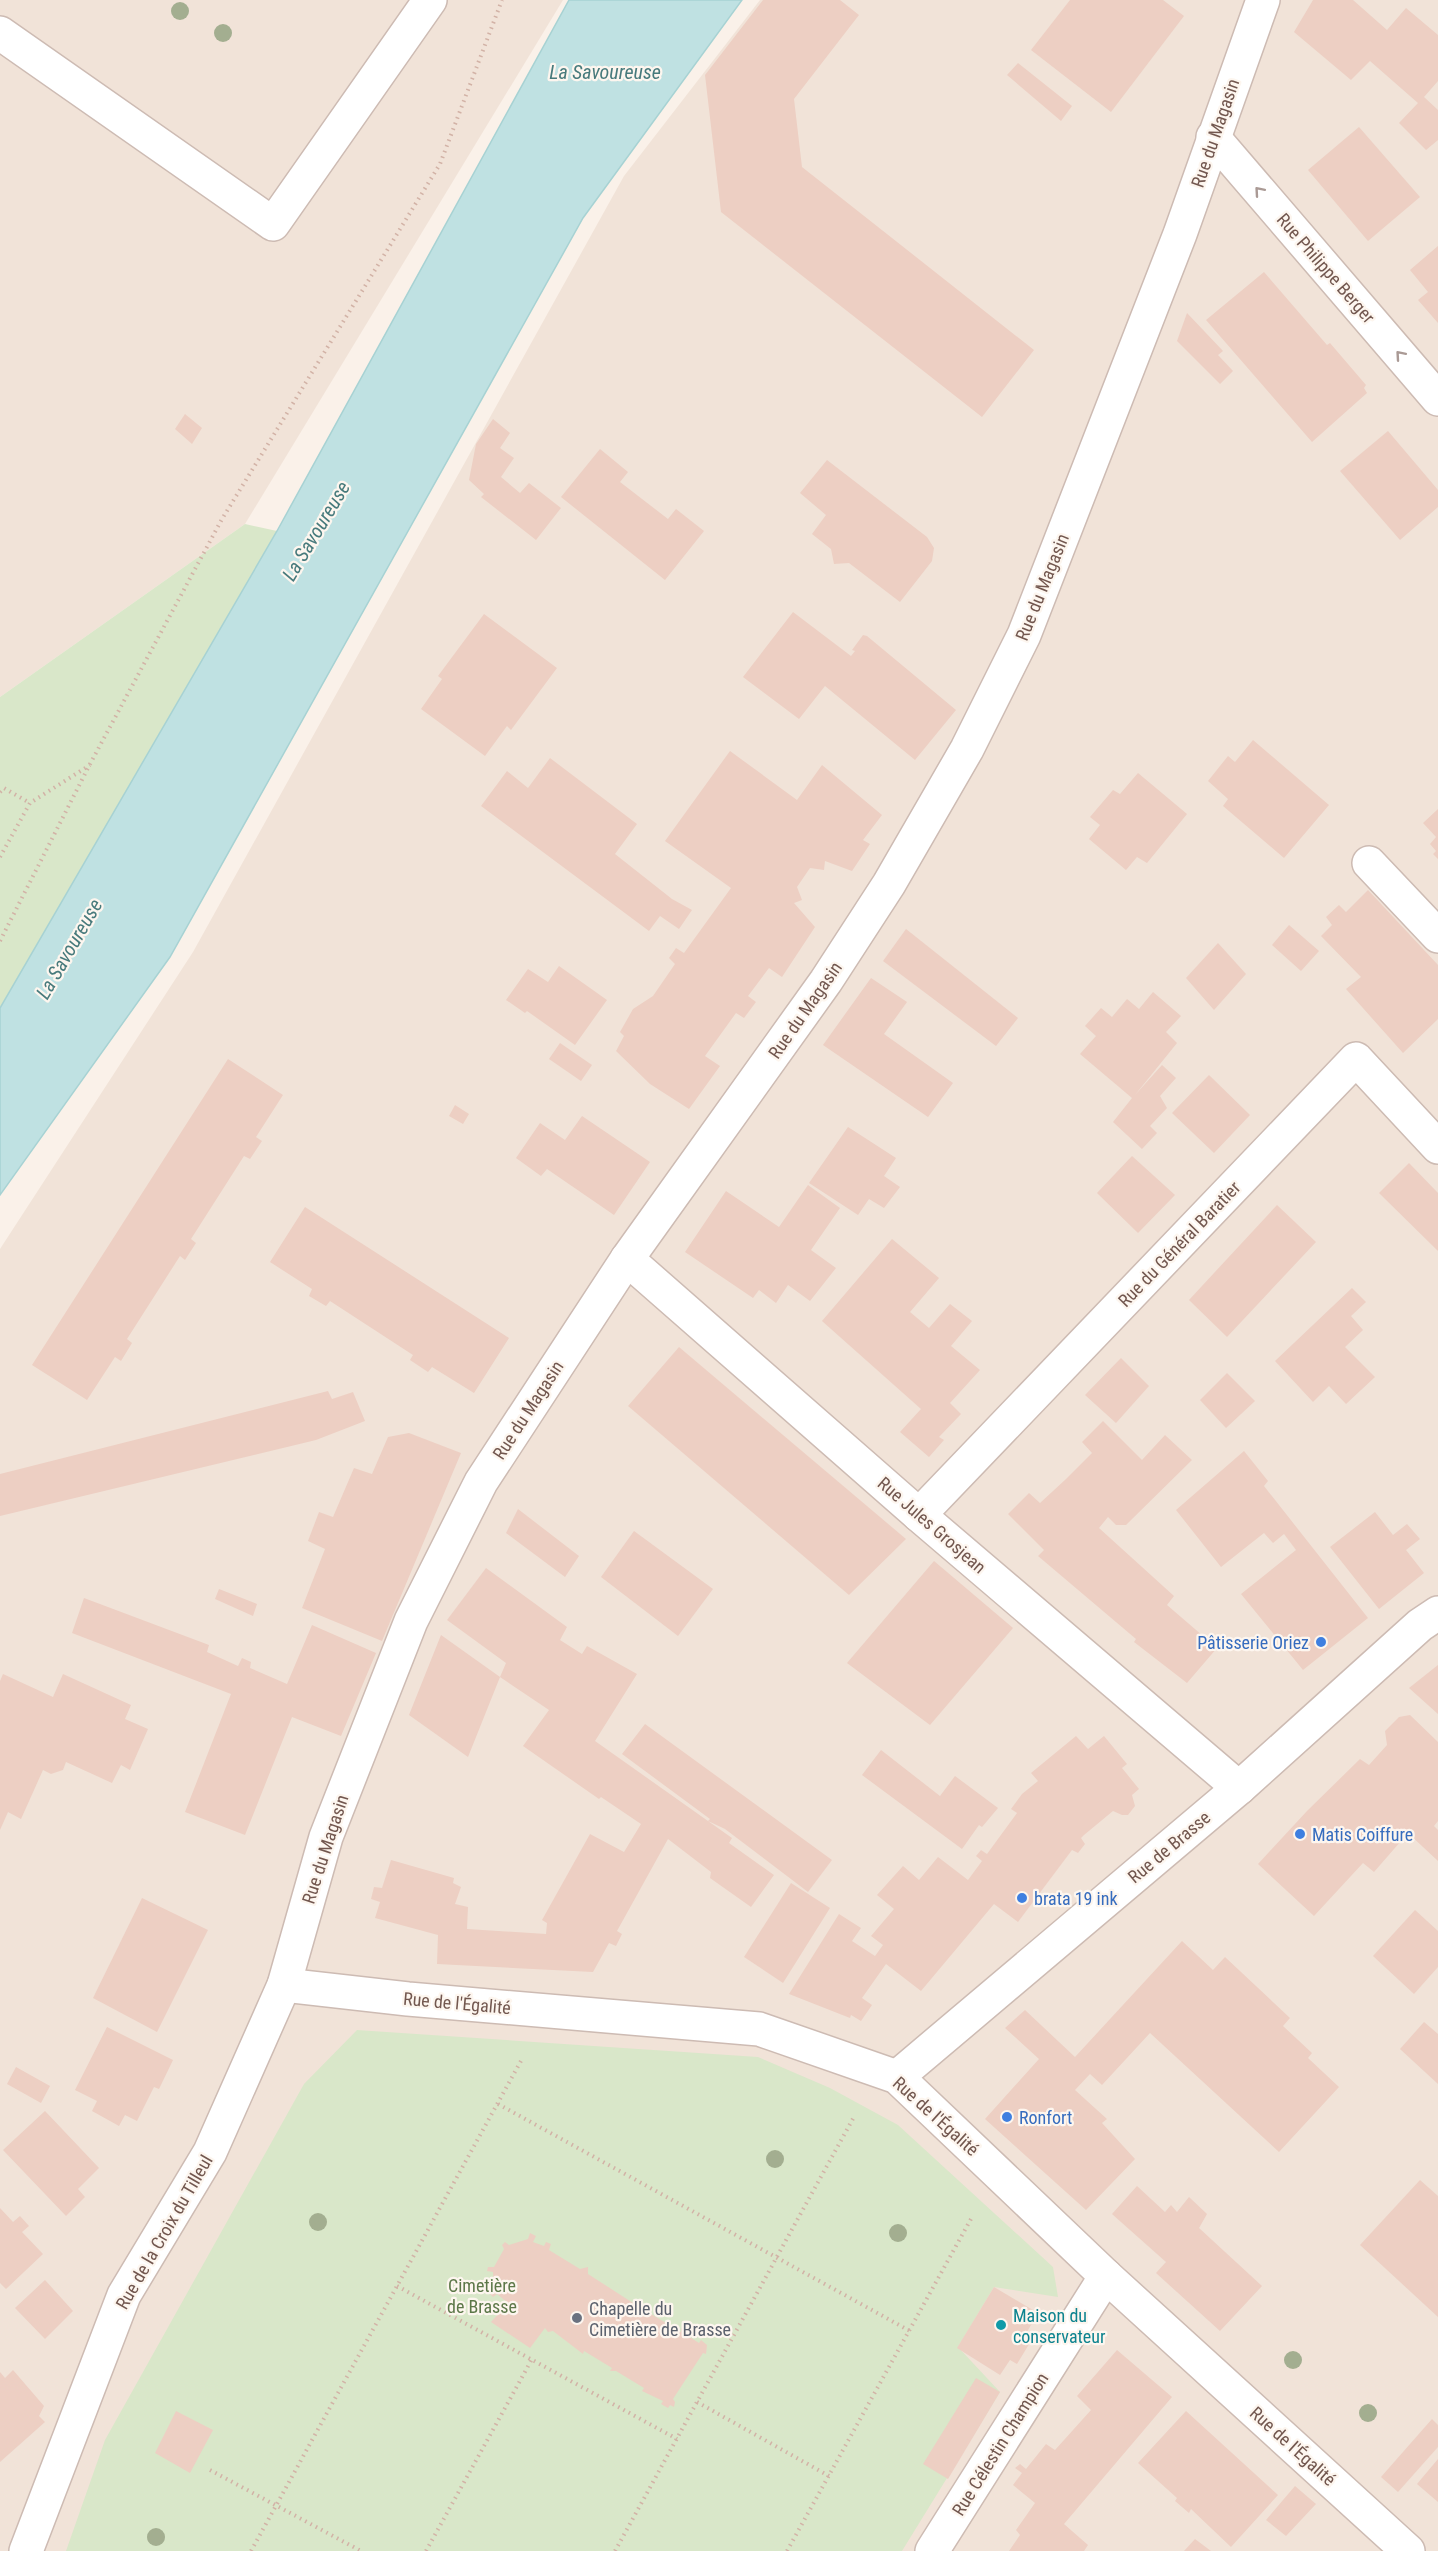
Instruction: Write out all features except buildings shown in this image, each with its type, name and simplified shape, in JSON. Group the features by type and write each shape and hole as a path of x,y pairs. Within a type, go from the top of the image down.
{"street":[{"path":"0,33 273,224 430,0"},
{"name":"Rue du Magasin","path":"284,1985 326,1837 411,1621 481,1482 627,1259 833,971 890,884 967,750 1024,635 1180,234 1263,0"},
{"name":"Rue Philippe Berger","path":"1213,137 1438,399"},
{"path":"1369,863 1438,936"},
{"name":"Rue du Général Baratier","path":"919,1515 1356,1059 1438,1147"},
{"name":"Rue Jules Grosjean","path":"627,1259 919,1515 1239,1788"},
{"name":"Rue de Brasse","path":"897,2077 1239,1788 1420,1625 1438,1613"},
{"name":"Rue de l'Égalité","path":"284,1985 408,1999 759,2029 897,2077 1106,2276 1408,2551"},
{"name":"Rue de la Croix du Tilleul","path":"26,2551 124,2295 210,2152 284,1985"},
{"name":"Rue Célestin Champion","path":"932,2551 1106,2276"}],"path":[{"path":"0,941 90,764 222,519 440,164 502,0"},
{"path":"0,857 30,803 90,764"},
{"path":"0,792 4,788 30,803"},
{"path":"251,2551 522,2059"},
{"path":"498,2104 910,2331"},
{"path":"615,2551 855,2115"},
{"path":"788,2551 971,2219"},
{"path":"398,2286 677,2439"},
{"path":"426,2551 532,2359"},
{"path":"697,2402 829,2476"},
{"path":"210,2470 361,2551"}],"shaded area":[{"path":"0,0 563,0 245,524 0,697"},
{"path":"760,0 1438,0 1438,2551 0,2551 0,1249 193,952 624,176"}],"green space":[{"path":"245,524 277,531 0,1008 0,697"},
{"name":"Cimetière de Brasse","path":"357,2030 758,2057 830,2088 898,2125 1053,2267 1058,2297 994,2287 958,2347 1000,2392 902,2551 66,2551 105,2440 304,2084"}],"water":[{"name":"La Savoureuse","path":"569,0 742,0 583,218 170,957 0,1195 0,1008 277,531"}],"place":[{"name":"Pâtisserie Oriez","path":"1321,1642"},
{"name":"Matis Coiffure","path":"1300,1834"},
{"name":"brata 19 ink","path":"1022,1898"},
{"name":"Ronfort","path":"1007,2117"},
{"name":"Chapelle du Cimetière de Brasse","path":"577,2318"},
{"name":"Maison du conservateur","path":"1001,2325"}]}
